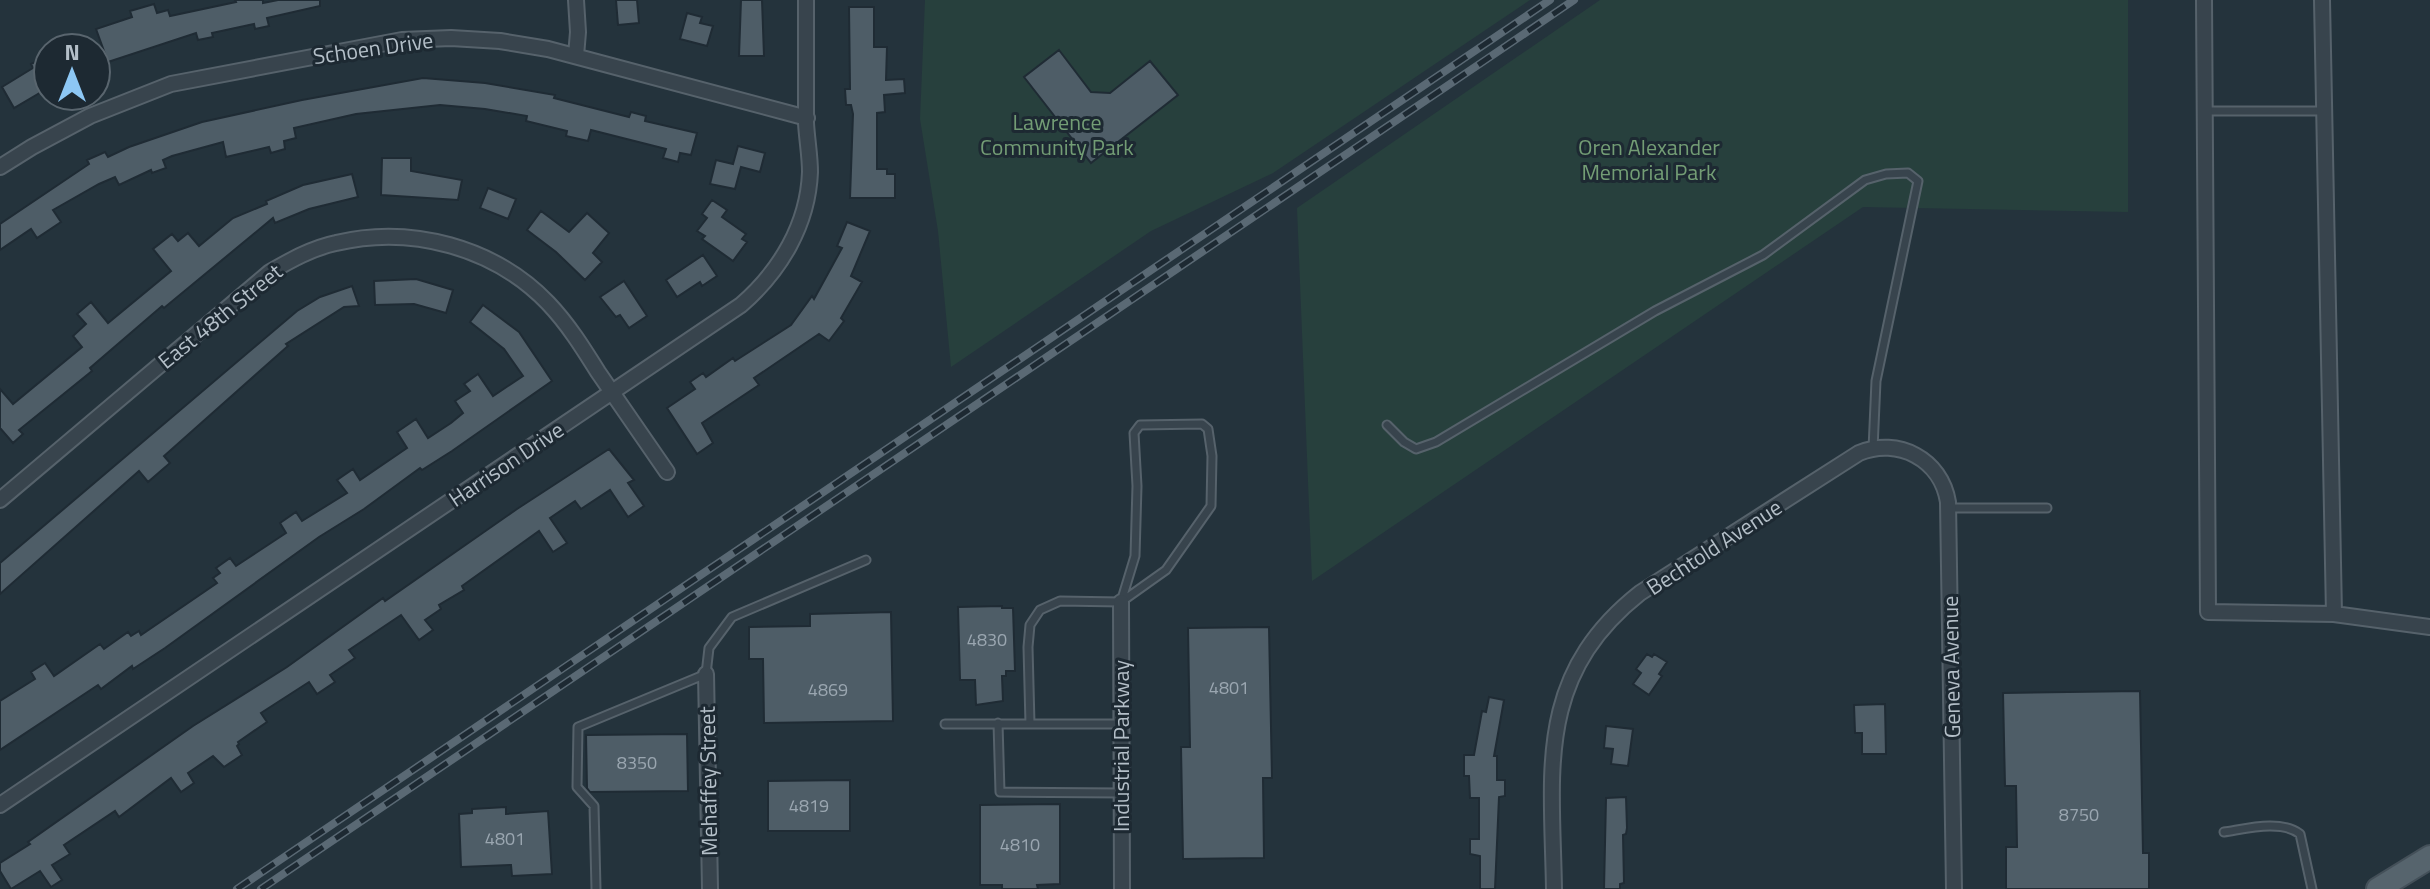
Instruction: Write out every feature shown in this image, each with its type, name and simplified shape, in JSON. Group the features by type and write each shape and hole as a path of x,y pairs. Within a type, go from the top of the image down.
{"main road":[{"path":"2378,889 2430,857"}],"street":[{"path":"576,0 576,56"},
{"name":"Harrison Drive","path":"0,805 741,305 779,263 792,242 806,203 810,168 806,0"},
{"path":"2204,0 2208,612 2334,614 2430,627"},
{"path":"2322,0 2334,614"},
{"name":"Schoen Drive","path":"0,167 90,116 171,84 402,40 451,38 500,41 576,56 807,118"},
{"name":"East 48th Street","path":"0,500 247,289 306,253 337,243 377,236 442,242 502,267 548,303 569,328 667,472"},
{"name":"Geneva Avenue","path":"1873,449 1891,447 1917,455 1932,467 1943,483 1949,508 1954,889"},
{"name":"Bechtold Avenue","path":"1554,889 1552,755 1559,712 1575,669 1588,647 1627,604 1859,453 1873,449"},
{"name":"Industrial Parkway","path":"1121,602 1122,889"},
{"name":"Mehaffey Street","path":"706,674 710,889"}],"lane":[{"path":"2204,111 2324,111"},
{"path":"1387,425 1416,449 1436,442 1655,311 1763,255 1865,180 1886,174 1908,173 1918,181 1876,381 1873,449"},
{"path":"1030,724 1030,625 1040,610 1060,601 1121,602 1166,570 1211,506 1212,456 1208,429 1202,424 1140,425 1134,433 1137,486 1135,556 1121,602"},
{"path":"1949,508 2047,508"},
{"path":"596,889 594,806 577,787 578,727 706,674 709,648 732,617 866,560"},
{"path":"998,723 1000,792 1122,793"},
{"path":"945,724 1121,724"},
{"path":"2224,832 2258,828 2294,829 2300,834 2311,888"}],"green space":[{"name":"Lawrence Community Park","path":"925,0 1530,0 1273,173 1151,231 951,367 938,231 920,119"},
{"name":"Oren Alexander Memorial Park","path":"1600,0 2128,0 2128,212 1863,207 1312,581 1297,208"}],"building":[{"path":"320,0 320,6 267,18 269,26 255,29 254,24 212,33 213,37 198,40 196,33 112,61 112,32 97,32 96,29 132,17 130,11 154,4 157,13 168,10 170,16 236,2"},
{"path":"616,0 637,0 639,23 618,25"},
{"path":"741,0 762,0 764,56 739,56"},
{"path":"849,7 874,7 874,47 887,47 886,80 904,79 905,93 884,95 885,112 877,113 877,169 887,169 887,174 895,174 895,198 850,198 853,114 851,105 846,105 845,89 850,89"},
{"path":"687,13 702,17 700,23 713,26 707,46 680,39"},
{"path":"1059,50 1091,92 1110,93 1150,61 1178,95 1091,163 1024,77"},
{"path":"32,69 32,97 14,108 2,87"},
{"path":"423,78 485,83 555,95 554,98 629,117 631,112 646,116 645,121 697,133 691,155 680,153 678,162 663,158 666,149 591,130 588,141 566,136 567,131 526,121 527,116 485,109 440,105 356,114 294,128 296,138 284,141 285,149 271,153 269,147 226,157 223,142 172,156 163,160 166,168 152,173 151,170 119,185 115,177 53,210 61,222 37,238 31,229 0,250 0,224 89,164 87,160 105,152 108,157 202,122"},
{"path":"738,146 765,153 760,172 741,167 735,189 710,184 716,160 733,164"},
{"path":"382,158 411,158 411,171 462,180 458,200 381,195"},
{"path":"352,174 358,197 309,209 275,223 273,218 90,368 92,371 19,430 23,434 13,443 0,428 0,389 13,404 82,347 73,336 86,324 77,314 91,302 108,323 171,271 153,249 172,234 178,241 188,233 199,246 233,218 267,204 266,201 303,185"},
{"path":"488,188 516,199 508,219 480,208"},
{"path":"712,200 727,210 722,217 746,234 742,239 747,242 733,261 702,239 705,236 697,231 707,218 702,214"},
{"path":"541,211 569,232 587,213 609,233 593,253 602,262 585,280 527,230"},
{"path":"847,222 870,231 851,276 862,282 841,318 844,321 829,341 819,334 754,378 759,385 702,423 713,443 697,454 667,408 695,389 690,382 703,373 706,377 791,325 812,296 814,299 842,248 837,246"},
{"path":"703,255 717,276 702,286 700,282 677,297 666,280"},
{"path":"416,279 453,290 446,313 414,304 375,305 374,281"},
{"path":"624,281 647,316 629,328 600,297"},
{"path":"352,286 359,306 344,307 286,344 288,346 164,456 170,463 148,482 139,471 0,594 0,563 297,311 320,297"},
{"path":"483,305 519,332 552,381 452,451 422,470 420,468 319,537 165,648 133,669 132,666 101,689 98,685 0,750 0,701 35,679 31,672 45,663 54,676 100,644 104,649 128,632 131,636 139,631 141,635 217,583 213,578 220,573 216,568 230,558 236,566 286,533 280,523 296,512 302,521 347,493 337,480 353,469 360,480 407,448 397,432 416,419 428,438 451,423 463,413 455,401 470,391 464,384 478,374 493,396 523,376 504,349 470,322"},
{"path":"609,449 634,480 628,483 644,506 628,517 610,490 581,509 575,501 550,518 567,543 553,552 539,531 462,586 464,590 439,605 441,609 425,620 433,630 419,640 401,615 349,650 355,658 330,675 335,682 317,694 309,682 261,713 267,722 238,742 242,755 224,767 213,756 188,773 194,783 181,792 171,778 119,817 115,811 64,845 70,854 52,865 62,880 51,887 40,871 11,889 0,871 0,863 30,844 28,842 193,726 287,667 383,598 385,601"},
{"path":"958,607 1013,608 1015,671 1006,671 1006,676 1002,676 1003,701 976,705 975,680 960,680"},
{"path":"891,612 893,721 764,723 763,659 749,659 749,627 810,626 810,614"},
{"path":"1269,627 1272,778 1263,778 1264,858 1183,859 1181,747 1190,747 1188,628"},
{"path":"1647,654 1652,657 1654,654 1667,662 1649,695 1633,684 1641,673 1636,669"},
{"path":"2140,691 2143,853 2149,853 2149,889 2006,889 2006,847 2017,847 2016,786 2005,786 2003,693"},
{"path":"1489,697 1504,700 1494,756 1497,756 1497,780 1505,780 1505,796 1499,797 1495,889 1480,889 1480,856 1470,854 1470,839 1479,839 1479,798 1470,798 1469,776 1464,776 1464,755 1474,755 1482,711 1486,712"},
{"path":"1885,704 1886,754 1862,754 1862,733 1855,733 1854,705"},
{"path":"1606,726 1633,729 1628,766 1611,764 1613,749 1604,748"},
{"path":"687,734 688,791 590,792 587,788 586,735"},
{"path":"850,780 850,831 768,831 768,781"},
{"path":"1626,797 1624,883 1620,884 1620,889 1604,889 1606,798"},
{"path":"1060,804 1060,884 1037,885 1038,889 1002,889 1002,885 980,885 980,805"},
{"path":"506,807 506,814 548,811 552,874 512,876 511,865 461,867 459,814 472,813 472,809"}],"railway":[{"path":"237,889 1550,0"},
{"path":"261,889 1574,0"}]}
